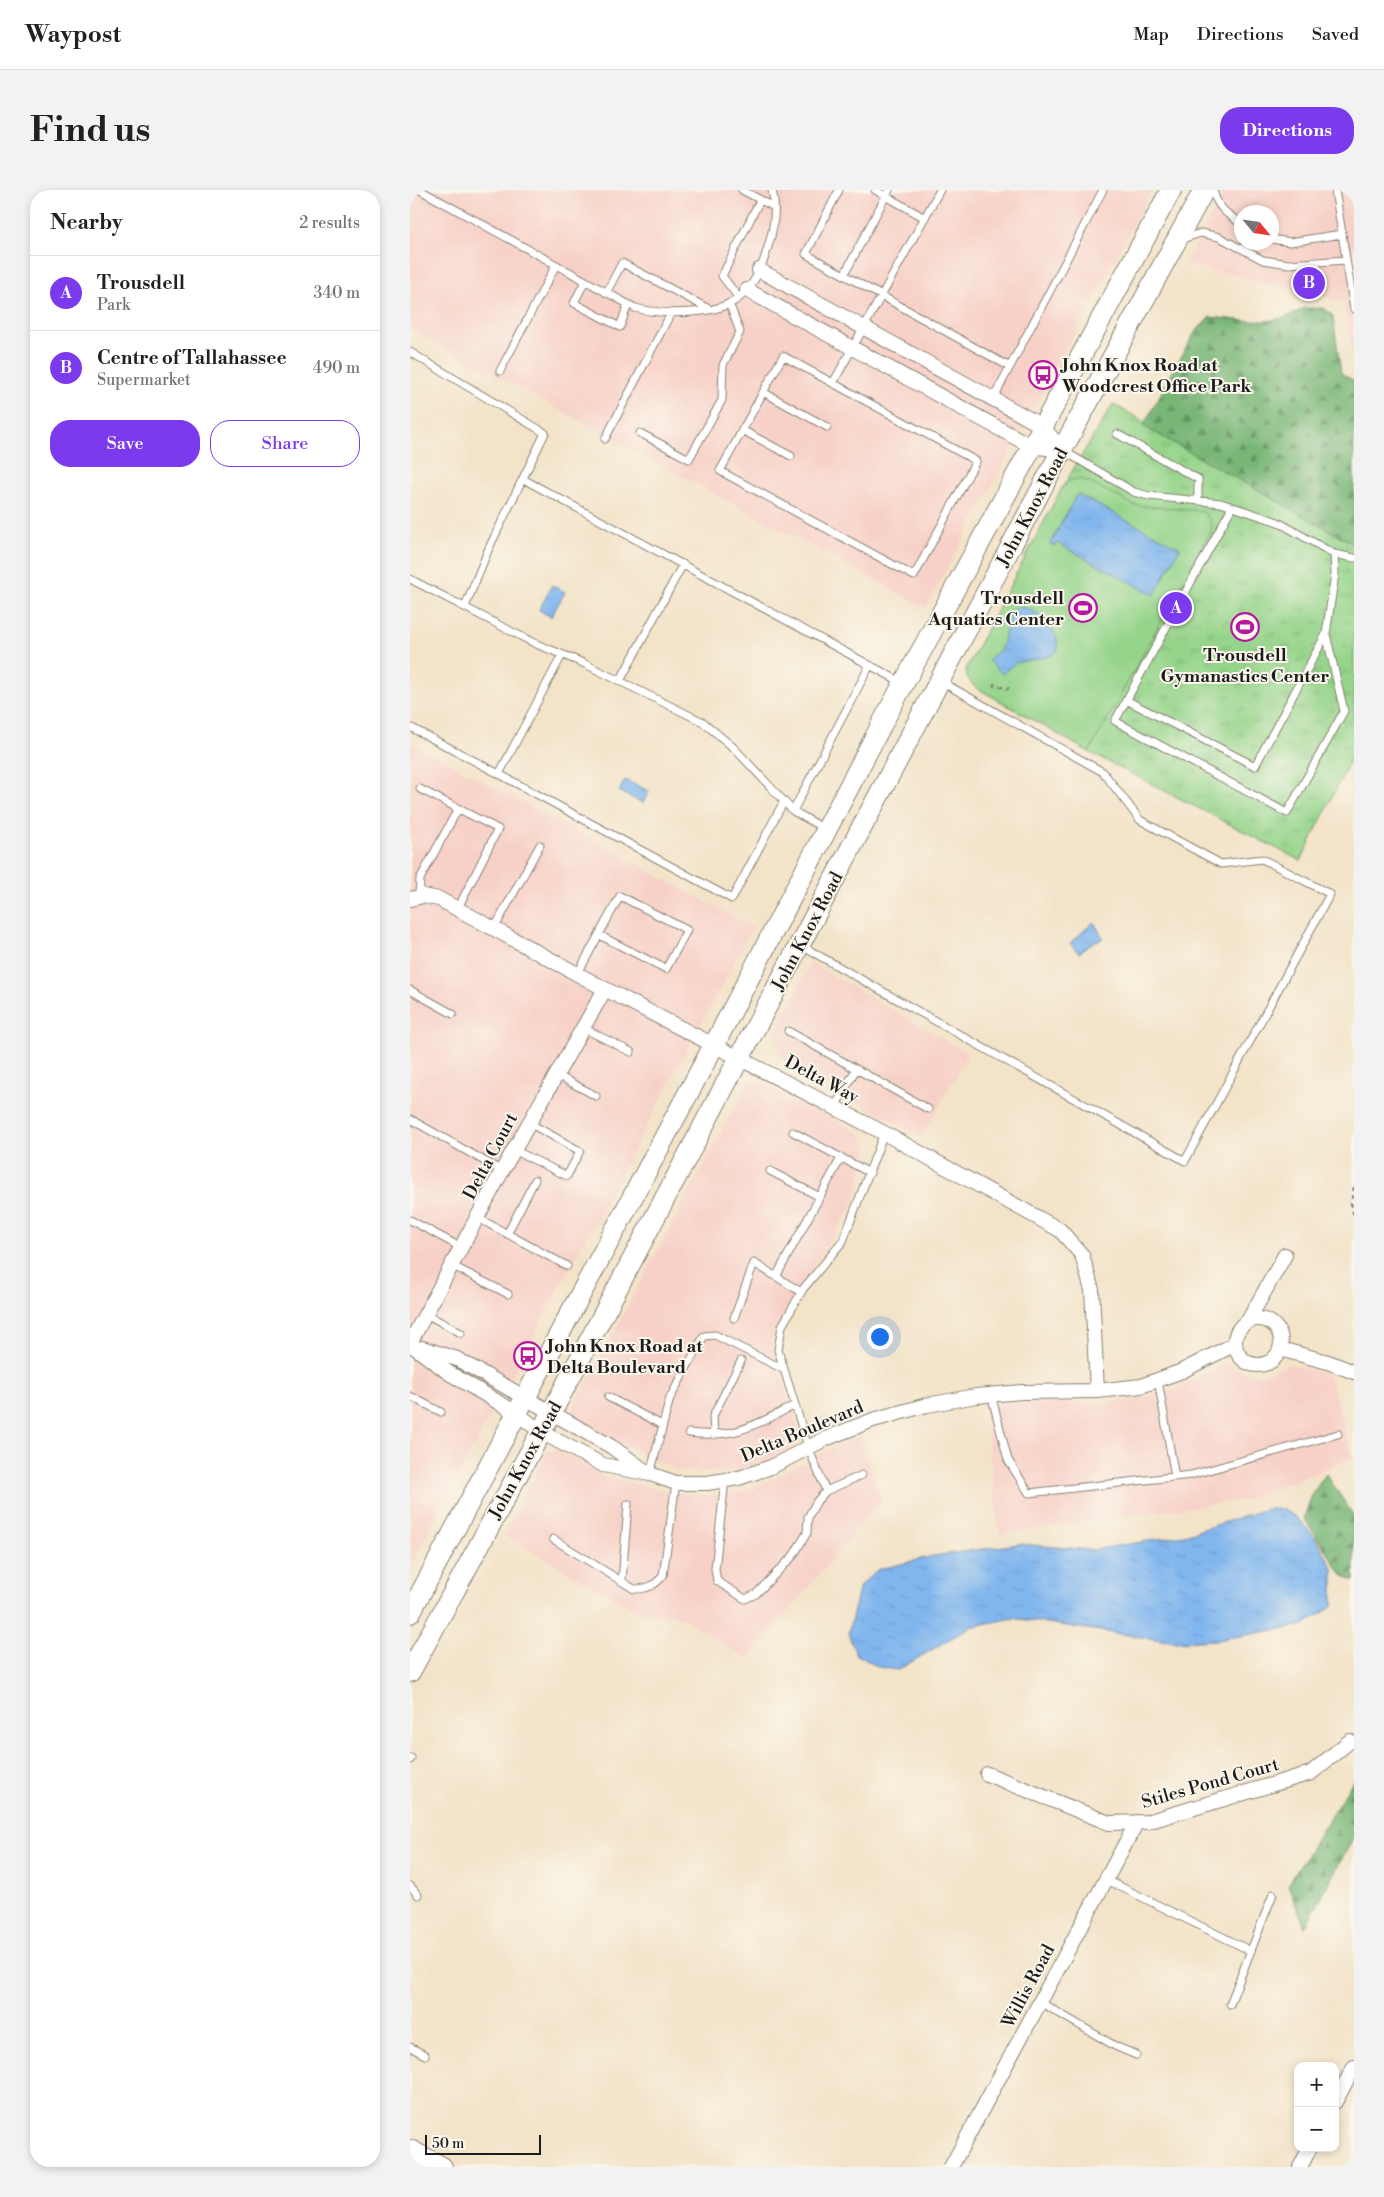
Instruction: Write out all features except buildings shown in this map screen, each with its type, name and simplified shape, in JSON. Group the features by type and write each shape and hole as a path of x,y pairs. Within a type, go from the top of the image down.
{"main road":[{"name":"John Knox Road","path":"410,1613 523,1406 908,675 1171,190"},
{"name":"John Knox Road","path":"410,1672 551,1414 1062,450 1204,190"},
{"path":"908,675 935,689"},
{"path":"410,2150 442,2167"}],"street":[{"path":"759,270 1042,426 1062,450"},
{"path":"743,294 853,348 1031,446 1062,450"},
{"name":"Delta Way","path":"414,898 431,896 495,927 605,989 835,1107 1060,1230 1082,1255 1092,1290 1097,1391"},
{"name":"Delta Court","path":"410,1344 502,1171 605,989"},
{"path":"1248,1321 1285,1255"},
{"path":"1255,1318 1266,1320 1273,1324 1281,1339 1280,1349 1272,1360 1260,1365 1252,1364 1240,1356 1234,1344 1236,1333 1240,1326 1248,1321 1255,1318"},
{"name":"Delta Boulevard","path":"410,1344 457,1359 523,1406 541,1432 603,1465 650,1474 676,1483 739,1478 771,1467 808,1447 873,1420 927,1405 991,1394 1097,1391 1142,1386 1182,1371 1234,1344"},
{"path":"1280,1349 1328,1362 1354,1372"},
{"path":"523,1406 551,1414 612,1447 650,1474"},
{"name":"Stiles Pond Court","path":"987,1774 1109,1822 1148,1822 1311,1773 1350,1741"},
{"name":"Willis Road","path":"952,2167 1138,1822"},
{"path":"1339,2095 1354,2067"},
{"path":"1300,2167 1308,2152"}],"lane":[{"path":"420,190 606,293 628,304 657,314 709,309 729,303 743,294 759,270 771,237 774,207 772,190"},
{"path":"742,190 774,207"},
{"path":"839,190 806,254 1010,367"},
{"path":"875,190 887,193 925,218"},
{"path":"833,383 940,190"},
{"path":"993,399 1104,190"},
{"path":"1214,190 1216,202 1224,213 1234,219"},
{"path":"1335,190 1354,309"},
{"path":"844,275 887,193"},
{"path":"743,294 722,276 760,200"},
{"path":"1176,240 1201,233 1219,237 1263,260 1289,264 1346,260"},
{"path":"1279,240 1290,242 1342,234"},
{"path":"606,293 622,263 709,309"},
{"path":"500,371 556,265"},
{"path":"585,281 574,303 620,327 628,304"},
{"path":"640,433 689,459 722,400 723,365 740,332 729,303"},
{"path":"604,439 671,313"},
{"path":"410,352 544,433 489,548 464,607"},
{"path":"783,356 833,383 976,461 914,576 720,471 783,356"},
{"path":"763,392 827,427"},
{"path":"742,430 791,456"},
{"path":"1117,434 1198,479 1198,501"},
{"path":"1062,450 1134,492 1149,496 1232,507 1278,522 1334,554 1354,558"},
{"path":"523,479 870,665 908,675"},
{"path":"1232,507 1115,721 1287,813 1344,711 1326,634"},
{"path":"1126,700 1255,766 1326,634 1335,574 1334,554"},
{"path":"620,681 683,564"},
{"path":"410,579 534,643 620,681 703,722 734,748 793,810 827,829"},
{"path":"499,774 562,655"},
{"path":"793,810 870,665"},
{"path":"800,944 1185,1161 1326,902 1330,894 1262,859 1221,864 1140,820 1103,772 935,689"},
{"path":"410,727 732,899 784,801"},
{"path":"420,789 498,829 458,908"},
{"path":"414,898 420,879 458,809"},
{"path":"495,927 540,845"},
{"path":"578,973 620,896 687,930 666,969 599,935"},
{"path":"410,990 453,1014"},
{"path":"583,1028 631,1052"},
{"path":"788,1031 928,1109"},
{"path":"835,1107 856,1069"},
{"path":"557,1075 596,1096"},
{"path":"410,1119 502,1171"},
{"path":"514,1150 566,1176 580,1151 529,1123"},
{"path":"793,1132 870,1173"},
{"path":"826,1491 808,1447 783,1368 778,1343 782,1326 801,1292 843,1240 884,1133"},
{"path":"776,1275 841,1158"},
{"path":"770,1171 820,1197"},
{"path":"507,1234 535,1180"},
{"path":"478,1218 567,1266"},
{"path":"410,1220 462,1248"},
{"path":"734,1318 754,1263 801,1292"},
{"path":"453,1266 508,1294"},
{"path":"426,1314 461,1333"},
{"path":"650,1474 670,1398 704,1336 716,1335 783,1368"},
{"path":"714,1435 713,1416 741,1361"},
{"path":"1158,1380 1175,1477"},
{"path":"991,1394 1008,1460 1029,1493 1191,1475 1338,1434"},
{"path":"410,1396 441,1412"},
{"path":"608,1397 662,1425"},
{"path":"689,1433 727,1435 749,1428 795,1405"},
{"path":"725,1480 714,1568 717,1581 745,1599 756,1594 793,1556 807,1533 808,1517 817,1501 826,1491 862,1475"},
{"path":"553,1539 634,1589 645,1589 656,1585 663,1576 676,1483"},
{"path":"622,1581 628,1504"},
{"path":"1107,1880 1250,1951"},
{"path":"410,1886 418,1894"},
{"path":"1230,2004 1272,1894"},
{"path":"1040,2002 1115,2046 1136,2055"},
{"path":"410,2047 425,2056"}],"path":[{"path":"994,683 994,686 1008,688 1006,691"},
{"path":"1354,1187 1351,1204 1354,1216"}],"shaded area":[{"path":"410,190 1152,190 926,608 410,329"},
{"path":"1225,190 1354,190 1354,360 1343,301 1185,264"},
{"path":"410,742 753,927 410,1566"},
{"path":"811,963 968,1053 922,1138 787,1062 780,1056 775,1031"},
{"path":"761,1081 858,1132 866,1141 868,1151 853,1205 795,1292 772,1341 798,1432 795,1445 766,1462 729,1473 677,1470 585,1427 574,1417 572,1410 748,1082"},
{"path":"1227,1363 1247,1374 1254,1375 1262,1375 1290,1364 1329,1374 1352,1458 1250,1499 999,1534 984,1404 1106,1403 1138,1399 1174,1389"},
{"path":"859,1435 882,1499 748,1659 681,1617 635,1610 504,1535 547,1452 554,1449 561,1449 600,1474 651,1488 700,1496 750,1490"}],"green space":[{"path":"1304,308 1324,308 1333,316 1341,373 1354,381 1354,544 1143,426 1195,332 1210,317 1247,321 1269,320 1281,318"},
{"path":"1113,404 1354,540 1354,752 1301,861 1089,752 974,686 966,669 1062,488"},
{"name":"Trousdell Aquatics Center","path":"1082,479 1134,505 1202,511 1210,520 1212,529 1089,752 974,686 967,677 966,669 1062,488 1069,481"},
{"path":"1326,1474 1354,1516 1354,1581 1342,1575 1304,1518 1312,1494"},
{"path":"1354,1779 1354,1837 1305,1927 1288,1885"}],"water":[{"path":"1077,494 1180,548 1154,595 1057,543 1055,546 1050,544"},
{"path":"552,585 565,592 551,617 539,610"},
{"path":"1018,607 1034,611 1047,622 1056,635 1057,651 1051,656 1015,663 1002,674 988,660 1001,649 1011,613"},
{"path":"625,780 649,791 643,803 619,792"},
{"path":"1094,922 1103,938 1097,942 1096,940 1079,953 1070,943"},
{"path":"1266,1509 1283,1509 1297,1518 1315,1537 1333,1568 1333,1606 1304,1625 1217,1640 1175,1642 1013,1618 970,1627 898,1670 878,1667 856,1654 848,1633 860,1586 877,1570 933,1556 1019,1544 1092,1550 1185,1535"}],"place":[{"name":"Centre of Tallahassee","path":"1309,283"},
{"name":"John Knox Road at Woodcrest Office Park","path":"1043,375"},
{"name":"Trousdell Aquatics Center","path":"1083,608"},
{"name":"Trousdell","path":"1176,608"},
{"name":"Trousdell Gymanastics Center","path":"1245,627"},
{"name":"John Knox Road at Delta Boulevard","path":"528,1356"}]}
